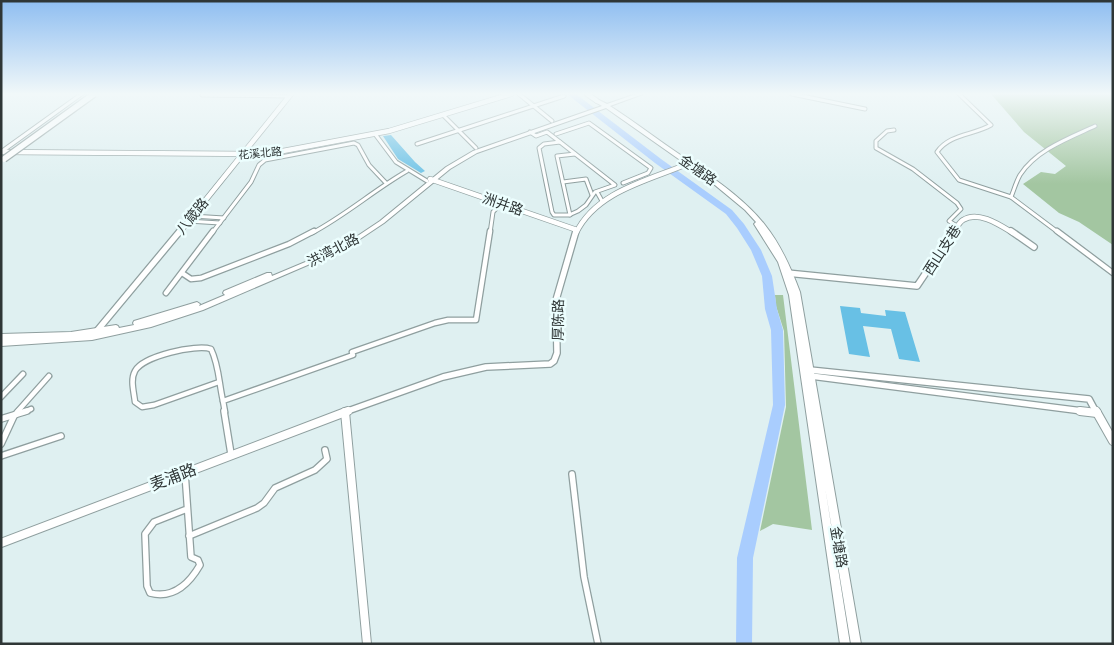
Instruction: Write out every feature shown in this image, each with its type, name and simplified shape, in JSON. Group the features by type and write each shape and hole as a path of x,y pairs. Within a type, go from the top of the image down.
{"highway":[{"path":"2,156 45,124"},
{"path":"2,156 50,124"}],"main road":[{"path":"2,156 43,124"},
{"path":"2,156 17,152 55,124"},
{"name":"洪湾北路","path":"1,343 92,337 178,316 328,255 373,228 455,160 476,148 543,124"},
{"name":"洪湾北路","path":"1,337 71,335 97,332 189,307 320,254 361,232 430,180 475,152 552,124"},
{"name":"金塘路","path":"629,124 729,197 750,216 771,244 788,273 845,644"},
{"name":"金塘路","path":"631,124 744,204 774,240 797,292 856,644"}],"street":[{"name":"八箴路","path":"92,337 267,124"},
{"name":"花溪北路","path":"2,156 17,152 243,155 273,153 323,146 410,124"},
{"path":"452,124 476,148"},
{"path":"417,144 479,124"},
{"path":"569,124 574,128"},
{"path":"556,134 586,124"},
{"path":"591,124 651,168 648,173 623,183"},
{"path":"990,124 986,129 949,142 938,148 936,152 960,180 1011,198 1113,273"},
{"path":"1011,198 1020,176 1030,162 1059,142 1095,126"},
{"path":"894,130 887,131 876,141 876,148 913,169 957,203 961,209 950,217 949,221 958,226"},
{"path":"530,132 536,136 547,132 560,142 575,154 615,185 592,195 588,203 578,212 570,215 556,216 552,213 539,148 542,145 560,142"},
{"path":"375,134 388,154 406,171 430,180"},
{"path":"323,146 357,144 367,162 386,183"},
{"path":"166,293 254,179 259,165 263,161 316,147"},
{"path":"570,215 557,156 575,154"},
{"name":"厚陈路","path":"345,412 458,373 498,366 544,365 554,361 557,353 556,300 577,230 590,211 602,201 685,165"},
{"path":"182,272 191,279 201,278 289,244 338,218 386,183 406,171"},
{"path":"563,182 586,179 592,195"},
{"name":"洲井路","path":"430,180 577,230"},
{"path":"597,192 602,201"},
{"path":"223,402 353,355 352,352 435,323 448,320 476,320 493,212 501,203"},
{"path":"192,216 224,218"},
{"name":"西山支巷","path":"788,273 917,286 965,218 985,218 1034,247"},
{"path":"188,221 220,223"},
{"path":"219,382 154,405 142,407 136,402 132,378 135,370 144,361 200,347 213,351 223,402 231,454"},
{"path":"810,373 1089,399 1113,441"},
{"path":"810,373 1097,413"},
{"path":"1,397 23,374"},
{"path":"1,444 14,416 49,376"},
{"path":"1,419 30,409"},
{"path":"345,412 367,644"},
{"name":"麦浦路","path":"1,543 345,412"},
{"path":"1,456 61,436"},
{"path":"189,536 262,505 275,488 315,470 325,463 327,459 325,450"},
{"path":"184,472 187,508 189,536 191,557 198,560 200,565 192,579 178,589 165,594 154,595 150,593 147,586 145,534 154,522 187,508"},
{"path":"572,474 584,577 598,644"}],"green space":[{"path":"1017,124 1113,124 1113,245 1079,222 1059,213 1023,184 1041,172 1055,174 1066,166 1024,132"},
{"path":"775,295 783,295 812,530 773,524 760,531 786,407 784,331 776,306"}],"building":[{"path":"391,135 425,171 421,173 398,159 383,136"},
{"path":"840,306 860,308 861,313 886,316 885,310 905,312 920,362 899,359 891,329 863,326 870,357 849,354"}],"waterway":[{"path":"610,124 729,212 741,226 756,250 767,276 771,309 777,330 779,405 745,558 744,644"}]}
